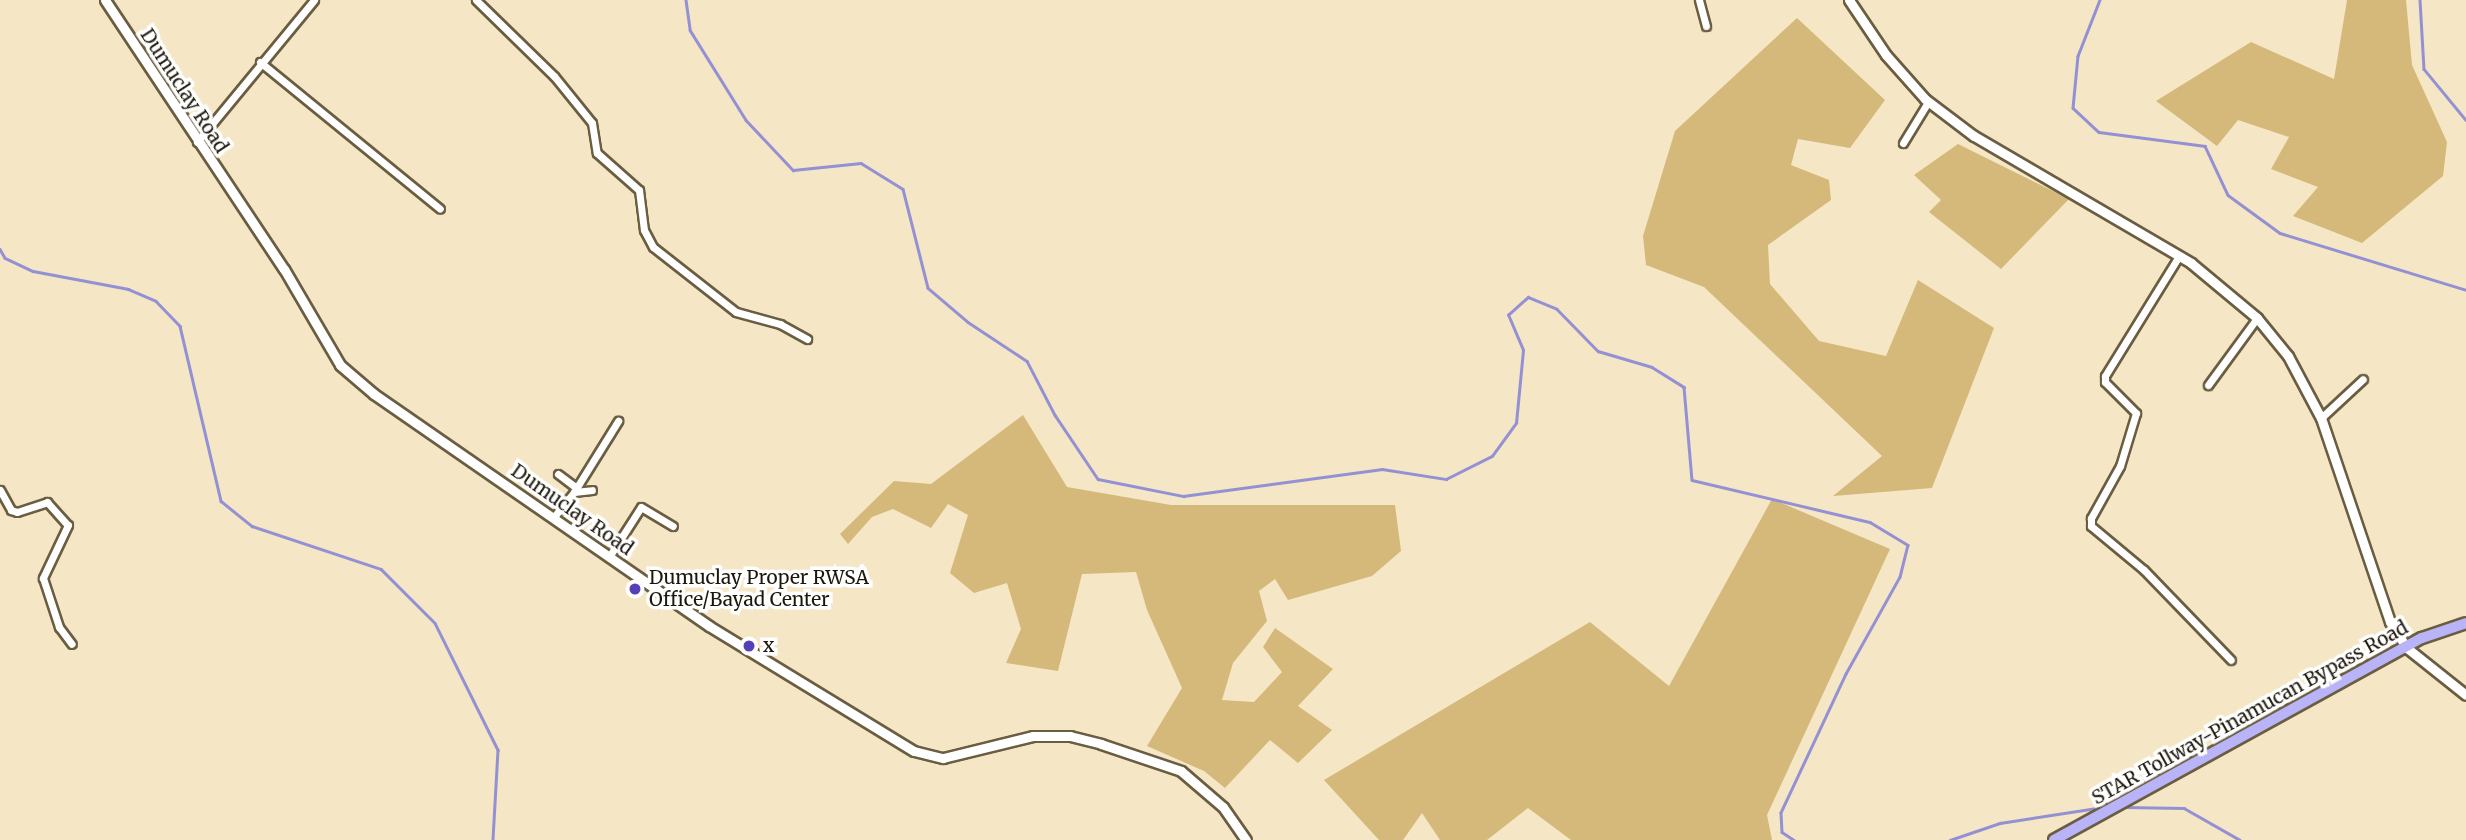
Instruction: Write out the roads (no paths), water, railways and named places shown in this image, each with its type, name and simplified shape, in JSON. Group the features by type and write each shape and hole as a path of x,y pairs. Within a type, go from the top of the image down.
{"main road":[{"name":"STAR Tollway-Pinamucan Bypass Road","path":"2054,840 2440,630 2466,623"}],"street":[{"name":"Dumuclay Road","path":"105,0 197,143 284,270 340,365 374,394 709,626 914,751 943,758 1033,736 1070,736 1101,744 1181,771 1223,807 1246,840"},
{"path":"197,143 260,62 314,0"},
{"path":"476,0 554,76 592,123 597,153 639,190 644,230 653,247 736,312 780,324 807,339"},
{"path":"1699,0 1706,26"},
{"path":"1849,0 1885,55 1928,102 1974,136 2179,256 2258,318 2288,356 2321,418 2376,592 2407,648 2466,695"},
{"path":"260,62 440,209"},
{"path":"1903,143 1928,102"},
{"path":"2179,256 2105,376 2105,382 2136,413 2120,466 2091,518 2091,526 2144,570 2231,660"},
{"path":"2208,385 2258,318"},
{"path":"2321,418 2362,379"},
{"path":"553,519 618,421"},
{"path":"558,474 574,489 592,490"},
{"path":"0,490 11,510 17,512 47,502 68,525 43,578 59,627 72,644"},
{"path":"609,557 642,507 673,526"}],"waterway":[{"path":"686,0 690,30 746,120 793,170 861,163 903,189 928,288 968,322 1027,361 1055,415 1098,479 1183,496 1382,469 1446,479 1492,456 1516,423 1523,350 1508,315 1528,297 1557,309 1598,351 1652,367 1684,387 1692,480 1870,522 1908,545 1900,577 1846,674 1781,813 1782,832 1794,840"},
{"path":"2100,0 2078,56 2073,108 2099,132 2205,146 2228,195 2280,233 2466,290"},
{"path":"2420,0 2424,69 2466,120"},
{"path":"0,249 5,258 33,271 128,289 156,301 180,326 221,501 252,526 381,569 435,623 498,750 493,840"},
{"path":"1950,840 2000,823 2103,807"},
{"path":"2124,807 2184,808 2240,840"}],"place":[{"name":"Dumuclay Proper RWSA Office/Bayad Center","path":"635,589"},
{"name":"x","path":"749,646"}]}
